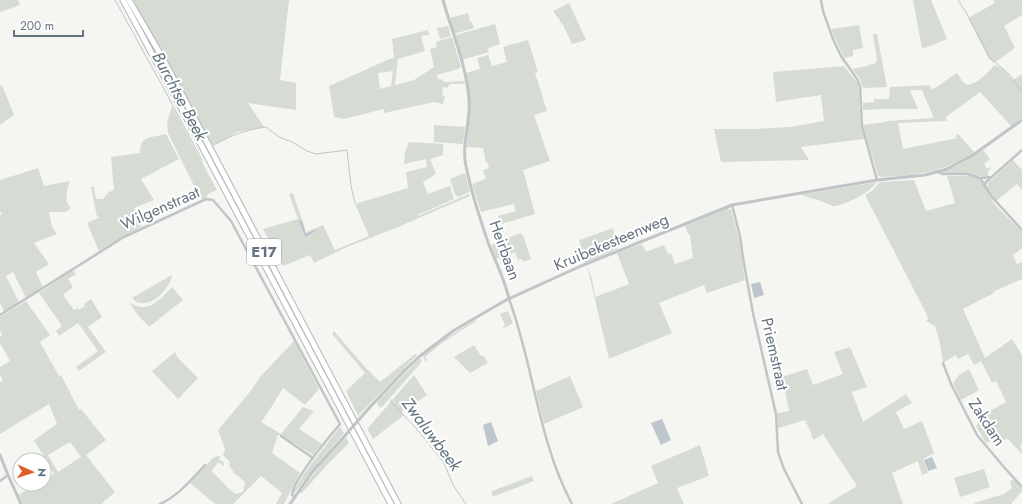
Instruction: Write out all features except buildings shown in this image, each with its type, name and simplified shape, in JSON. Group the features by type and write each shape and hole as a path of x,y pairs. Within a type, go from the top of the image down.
{"highway":[{"name":"E17","path":"123,0 197,136 391,504"},
{"name":"E17","path":"129,0 162,58 398,504"}],"street":[{"name":"Heirbaan","path":"443,0 469,94 469,111 464,154 466,166 482,224 507,288 552,456 561,484 572,504"},
{"path":"821,0 833,39 860,86 862,126 878,180"},
{"name":"Kruibekesteenweg","path":"290,504 313,470 405,370 436,343 453,331 509,298 588,263 732,205 878,180 925,175 947,169 967,158 1022,120"},
{"path":"985,185 986,182 1022,150"},
{"name":"Kruibekesteenweg","path":"938,172 943,174 967,174 980,178 992,177"},
{"path":"980,178 994,200 1022,230"},
{"name":"Wilgenstraat","path":"0,315 124,237 206,199 213,200 231,222 340,424 313,458"},
{"name":"Priemstraat","path":"732,205 740,236 753,313 776,414 779,459 802,504"},
{"name":"Zakdam","path":"943,363 951,384 978,435 1002,466 1022,487"},
{"path":"281,436 313,458 292,491 292,495 294,497"},
{"path":"0,455 22,504"},
{"path":"160,504 176,495 205,465"},
{"path":"0,481 8,475"}],"shaded area":[{"path":"0,0 18,0 20,5 0,12"},
{"path":"133,0 289,0 280,80 296,83 296,110 248,103 264,127 237,132 212,147 207,138 208,137"},
{"path":"913,0 931,0 947,39 922,49"},
{"path":"993,0 1022,0 1022,15 1004,26 1015,48 994,63 989,59 968,18 995,3"},
{"path":"569,3 586,40 572,44 563,25 553,11"},
{"path":"468,13 470,22 472,22 474,28 454,34 450,18"},
{"path":"495,24 500,44 488,48 489,52 462,60 455,37 456,35"},
{"path":"859,25 863,48 853,50 853,56 844,58 831,29"},
{"path":"448,26 451,36 440,39 437,28"},
{"path":"428,30 429,35 421,36 425,51 398,59 395,85 414,80 434,67 430,49 437,47 436,42 452,37 461,67 437,75 437,78 440,80 442,79 444,82 464,81 465,84 450,84 447,88 443,87 442,95 445,96 443,104 434,102 384,113 384,109 344,119 334,117 329,86 394,57 392,39","holes":["393,71 391,86 380,89 378,73"]},
{"path":"873,34 877,34 887,87 863,88 859,77 852,69 874,64 877,60"},
{"path":"528,40 538,72 535,73 547,111 534,115 550,161 523,170 535,214 501,224 498,216 516,211 514,204 481,212 472,184 486,179 483,170 489,168 487,162 486,163 483,148 466,147 470,110 466,73 480,69 477,58 488,55 492,66 507,62 503,47"},
{"path":"995,65 1004,70 1013,80 1022,74 1022,118 1011,126 980,92 946,117 947,121 898,123 903,149 957,138 955,136 958,134 974,152 963,159 929,172 881,177 878,176 863,125 887,121 934,118 922,90 910,90 918,109 863,110 863,103 874,102 874,99 889,99 890,87 930,85 932,90 957,73 967,85 975,83"},
{"path":"844,66 858,84 864,139 801,147 809,160 721,162 714,129 790,127 824,121 821,95 776,102 773,72"},
{"path":"2,85 14,115 0,125 0,87"},
{"path":"172,106 217,190 208,194 204,199 200,198 168,133 167,122"},
{"path":"434,125 465,127 463,144 434,142"},
{"path":"166,134 179,159 141,179 154,200 134,208 142,226 99,251 87,223 100,217 97,217 91,187 94,187 96,199 103,199 109,192 114,190 111,157 140,153 144,140"},
{"path":"409,142 443,144 443,155 430,159 436,174 423,182 428,194 450,186 454,199 418,216 469,194 470,196 347,247 314,263 310,255 283,266 263,229 298,219 289,194 293,193 302,220 299,221 305,236 316,231 306,232 323,225 335,250 369,236 355,204 408,188 406,172 427,167 426,159 404,164 405,152"},
{"path":"983,150 990,159 984,164 987,169 990,167 991,168 986,177 967,174 943,173 943,172 962,163"},
{"path":"1013,160 1022,170 1022,190 1017,184 996,201 988,188 988,183"},
{"path":"38,168 44,186 70,181 66,199 71,208 66,212 49,212 52,227 57,234 34,243 49,264 36,272 43,287 26,298 13,272 6,276 19,302 4,312 0,302 0,215 2,214 0,211 0,180"},
{"path":"465,173 470,192 458,197 455,194 450,179"},
{"path":"947,176 969,176 980,179 995,205 1022,232 1022,248 1013,255 1017,264 1022,262 1022,279 993,292 994,293 963,309 985,358 1012,339 1022,355 1022,444 1020,446 1022,449 1022,454 1007,438 1002,442 998,437 986,443 976,426 986,413 1006,402 996,381 992,383 981,361 974,365 968,354 958,359 956,355 943,363 940,343 935,326 926,321 928,319 927,315 865,195 872,191 880,182 914,180 926,211 955,203"},
{"path":"877,182 869,190 858,197 847,203 836,206 801,195"},
{"path":"728,208 731,210 739,238 745,280 707,293 704,285 659,303 672,333 609,359 587,266 592,279 595,297 629,284 617,253 642,244 646,252 664,245 668,254 671,253 675,264 693,258 690,235 685,226"},
{"path":"302,220 306,233 316,231 305,237 299,221"},
{"path":"613,228 617,249 585,263 579,240"},
{"path":"521,233 531,259 524,262 522,259 518,260 515,252 496,259 491,245"},
{"path":"73,270 76,274 68,279 73,287 63,295 74,310 78,308 79,310 91,299 102,317 88,327 106,352 79,371 76,367 98,351 78,323 59,336 56,331 62,326 39,293"},
{"path":"172,275 167,287 150,302 138,302 132,298"},
{"path":"760,282 764,295 754,298 751,284"},
{"path":"172,287 183,300 149,327 129,302 136,306 142,307 153,304 163,297"},
{"path":"26,301 50,335 40,342 59,376 61,375 79,410 81,409 106,440 86,455 115,492 102,503 103,504 23,504 18,495 23,492 52,492 52,475 54,474 52,471 52,462 58,472 81,457 70,442 52,453 41,452 34,440 57,424 49,404 0,434 0,382 3,381 0,375 0,367 10,361 0,343 0,337 2,335 0,330 0,317"},
{"path":"508,311 513,323 504,328 503,327 505,325 500,314"},
{"path":"475,320 476,321 442,343 425,357 427,360 426,362 423,357 425,354"},
{"path":"334,331 380,382 415,354 417,355 358,416 346,391 365,373 332,334"},
{"path":"294,341 319,389 305,405 283,388 261,422 281,434 303,407 314,411 299,429 322,444 313,455 281,435 278,435 272,453 300,473 284,504 276,504 282,493 261,476 233,504 215,504 190,483 213,458 218,456 221,457 219,459 224,463 224,466 218,462 212,471 229,489 236,494 243,492 245,482 234,473 229,465 230,462 223,455 225,449 218,430 249,393 261,376"},
{"path":"474,345 481,356 483,355 488,363 470,373 454,357"},
{"path":"850,347 867,387 852,392 863,422 906,394 912,403 896,412 904,429 922,421 934,453 923,459 928,473 922,475 918,461 892,473 903,504 827,504 857,486 823,434 813,440 805,420 778,428 777,413 789,411 782,377 807,369 813,385 843,374 834,352"},
{"path":"175,352 178,358 198,378 178,399 152,371"},
{"path":"419,359 422,359 420,364 382,407 379,407 377,402"},
{"path":"969,369 979,390 961,400 953,383 960,374"},
{"path":"414,375 427,395 401,412 404,415 373,439 368,430 369,427"},
{"path":"570,376 583,407 544,424 536,391"},
{"path":"662,419 671,440 661,445 651,423"},
{"path":"491,422 498,441 488,446 483,425"},
{"path":"340,427 344,433 294,494 293,492 305,472"},
{"path":"346,437 349,443 302,493 299,493 322,463"},
{"path":"700,445 709,476 677,488 684,504 611,504 658,483 651,466"},
{"path":"932,457 937,468 928,471 924,460"},
{"path":"984,469 990,487 960,497 954,478"},
{"path":"532,476 534,481 492,497 492,491"},
{"path":"1013,479 1022,491 1011,504 974,503 1004,494 1012,488 1010,482"}],"waterway":[{"name":"Burchtse Beek","path":"115,0 202,160"},
{"path":"958,0 990,58 1009,74 1022,92"},
{"name":"Burchtse Beek","path":"217,143 241,133 266,127 279,137 316,154 347,150 351,186 355,203"},
{"name":"Zwaluwbeek","path":"391,400 391,402 417,429 444,463 453,485 466,504"}]}
